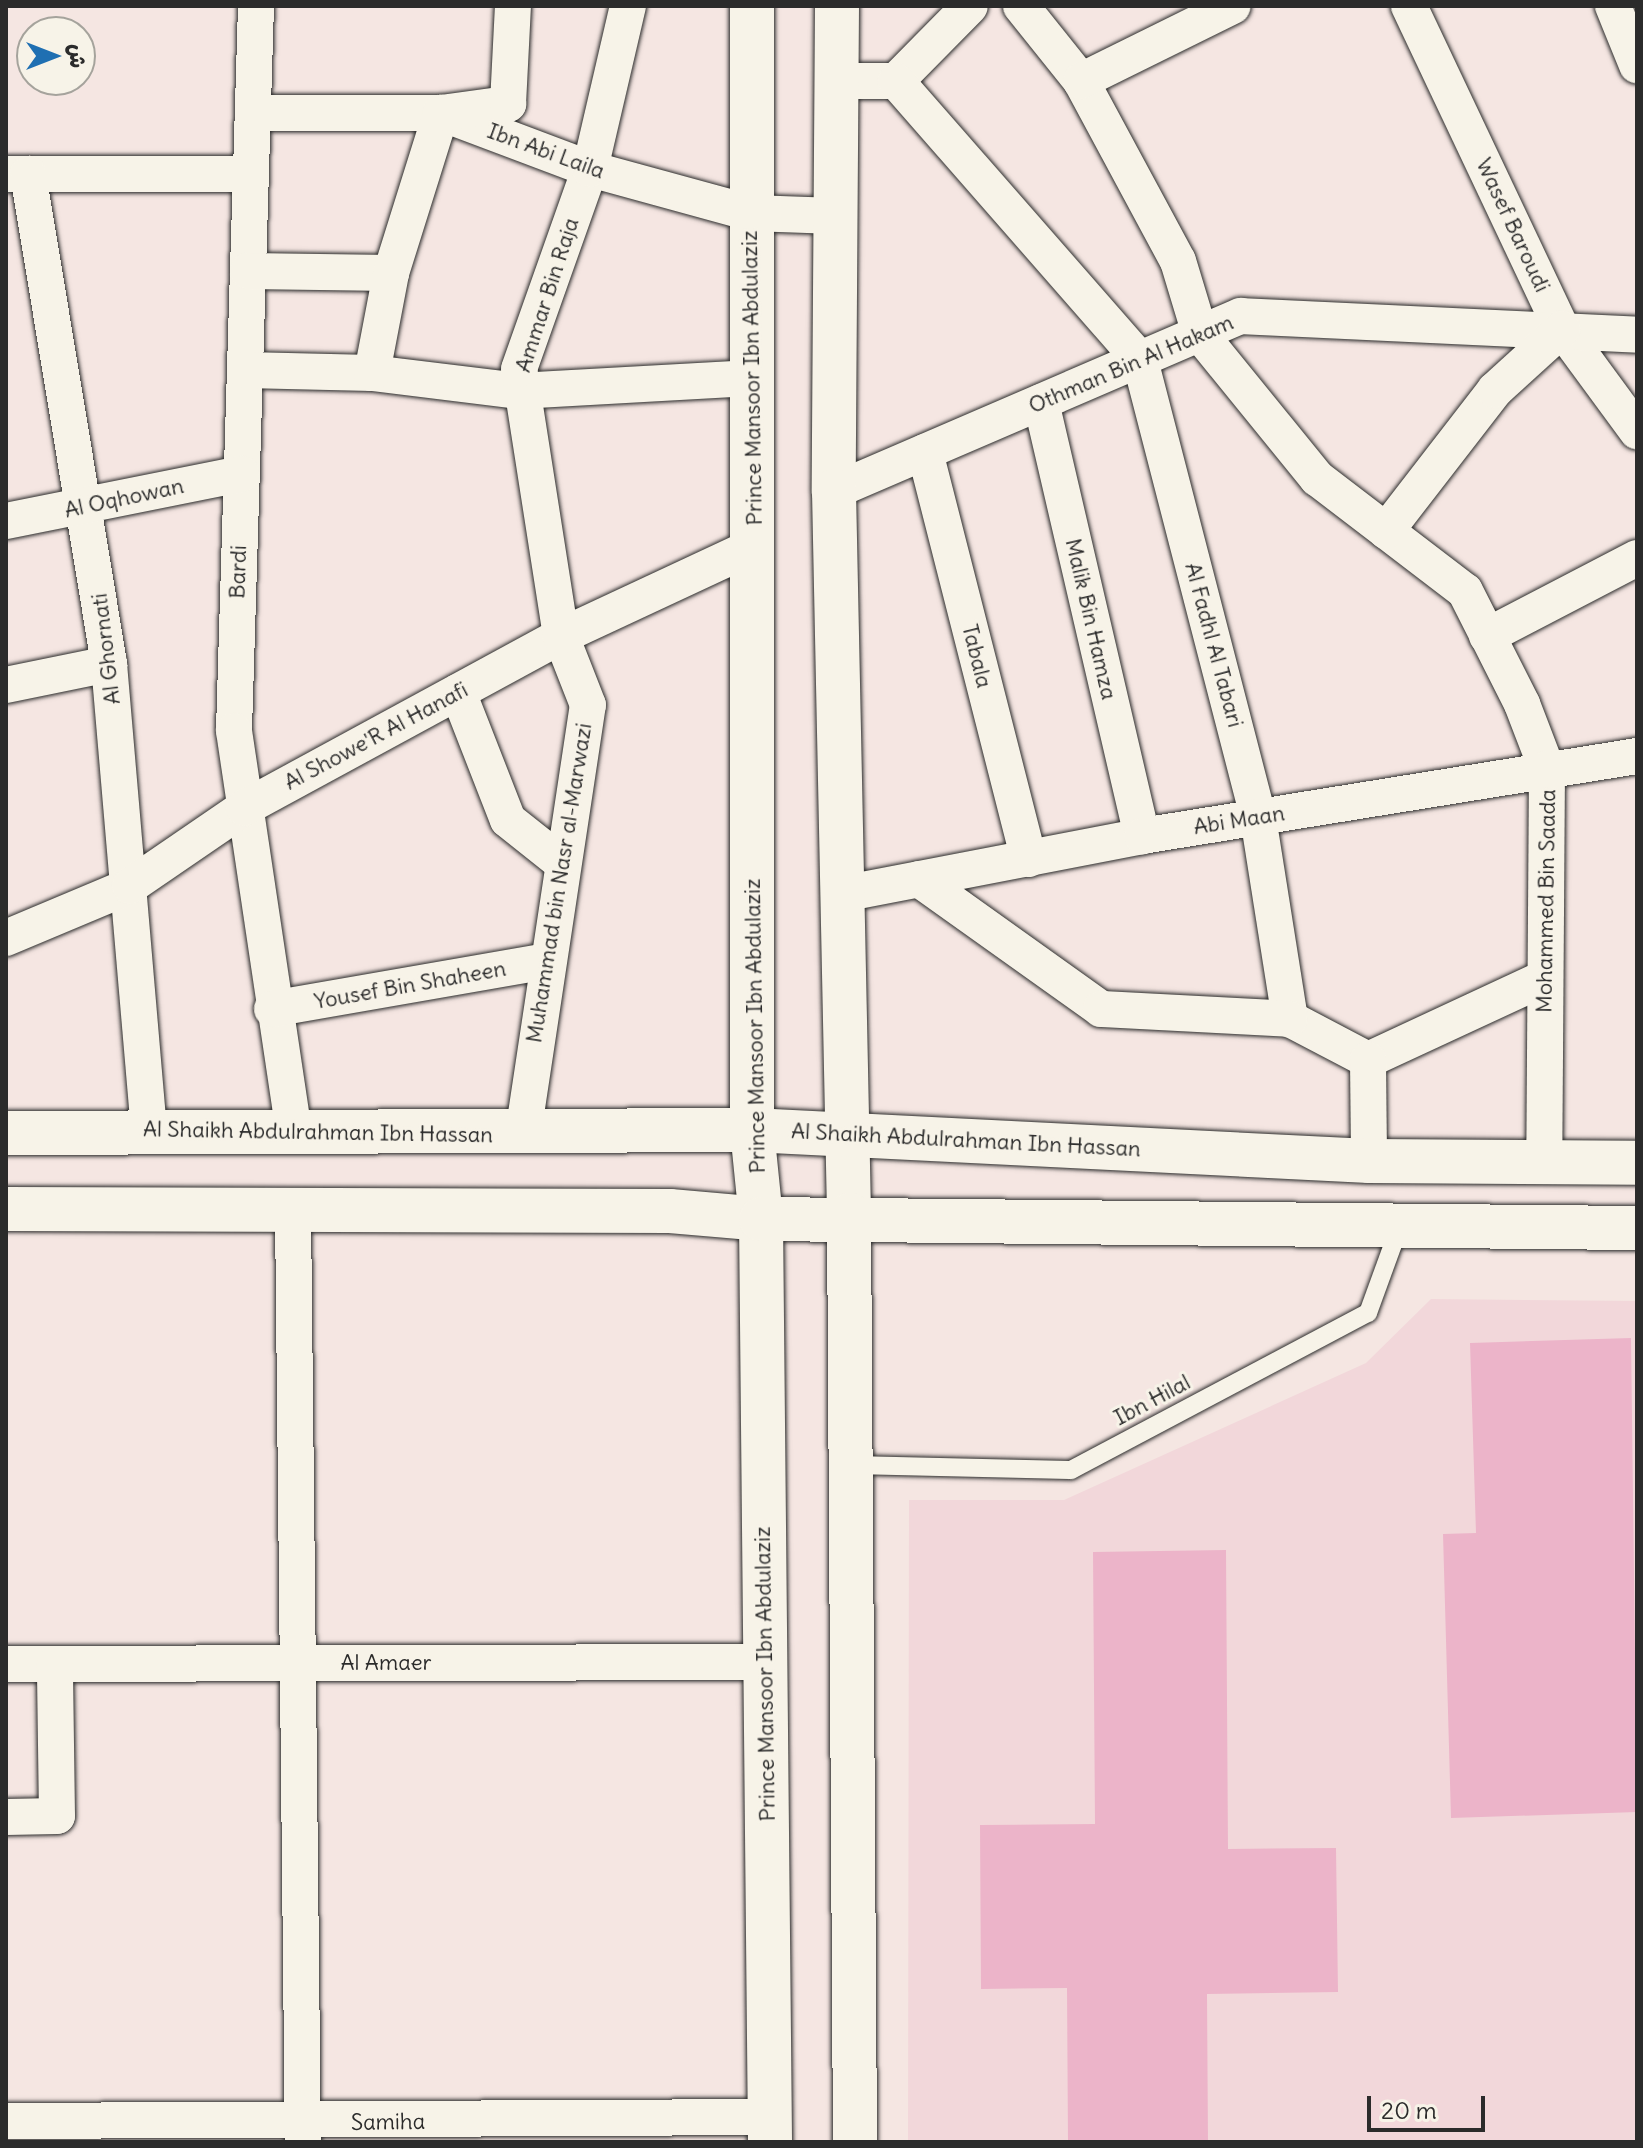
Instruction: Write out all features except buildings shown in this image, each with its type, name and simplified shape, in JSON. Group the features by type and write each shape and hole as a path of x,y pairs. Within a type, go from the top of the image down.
{"street":[{"name":"Bardi","path":"256,6 234,731 272,1009 294,1134"},
{"path":"372,373 391,273 441,113 508,104 513,6"},
{"name":"Ammar Bin Raja","path":"561,636 518,391 519,369 590,169 628,6"},
{"name":"Prince Mansoor Ibn Abdulaziz","path":"752,6 752,1130 761,1219 770,2130"},
{"path":"837,6 834,491 843,1134 849,1215 855,2142"},
{"path":"837,81 896,81 970,6"},
{"name":"Mohammed Bin Saada","path":"1021,6 1081,81 1178,261 1200,334 1317,478 1465,591 1487,636 1547,769 1544,1163"},
{"path":"1081,81 1233,6"},
{"name":"Wasef Baroudi","path":"1409,6 1562,329 1637,431"},
{"path":"1613,6 1637,65"},
{"name":"Al Fadhl Al Tabari","path":"896,81 1140,360 1258,817 1290,1019"},
{"name":"Ibn Abi Laila","path":"253,113 441,113 590,169 751,213 836,216"},
{"path":"17,174 251,174"},
{"name":"Al Ghornati","path":"17,174 88,507 109,664 149,1129"},
{"path":"248,271 391,273"},
{"name":"Othman Bin Al Hakam","path":"834,491 1241,316 1637,335"},
{"path":"1386,531 1495,390 1562,329"},
{"path":"245,370 372,373 518,391 752,378"},
{"name":"Malik Bin Hamza","path":"1041,402 1142,836"},
{"name":"Tabala","path":"925,452 1029,859"},
{"name":"Al Oqhowan","path":"6,521 241,474"},
{"name":"Al Showe'R Al Hanafi","path":"6,938 130,886 244,808 561,636 754,546"},
{"path":"1487,636 1637,558"},
{"name":"Muhammad bin Nasr al-Marwazi","path":"523,1134 588,705 561,636"},
{"path":"6,685 109,664"},
{"path":"458,692 508,820 562,863"},
{"name":"Abi Maan","path":"842,894 1142,836 1637,756"},
{"path":"919,879 1101,1009 1290,1019 1368,1060"},
{"name":"Yousef Bin Shaheen","path":"272,1009 547,961"},
{"path":"1368,1060 1545,978"},
{"path":"1368,1060 1369,1161"},
{"name":"Al Shaikh Abdulrahman Ibn Hassan","path":"6,1133 149,1129 294,1134 752,1130 1369,1161 1637,1163"},
{"path":"6,1209 670,1211 761,1219 849,1215 1637,1228"},
{"path":"293,1210 303,2132"},
{"name":"Al Amaer","path":"6,1664 765,1662"},
{"path":"6,1817 57,1816 55,1664"},
{"name":"Samiha","path":"6,2121 303,2132 770,2130"}],"lane":[{"name":"Ibn Hilal","path":"851,1465 1071,1470 1368,1313 1400,1224"}],"shaded area":[{"path":"1431,1299 1637,1301 1637,2142 908,2142 909,1500 1064,1500 1366,1363"}]}
